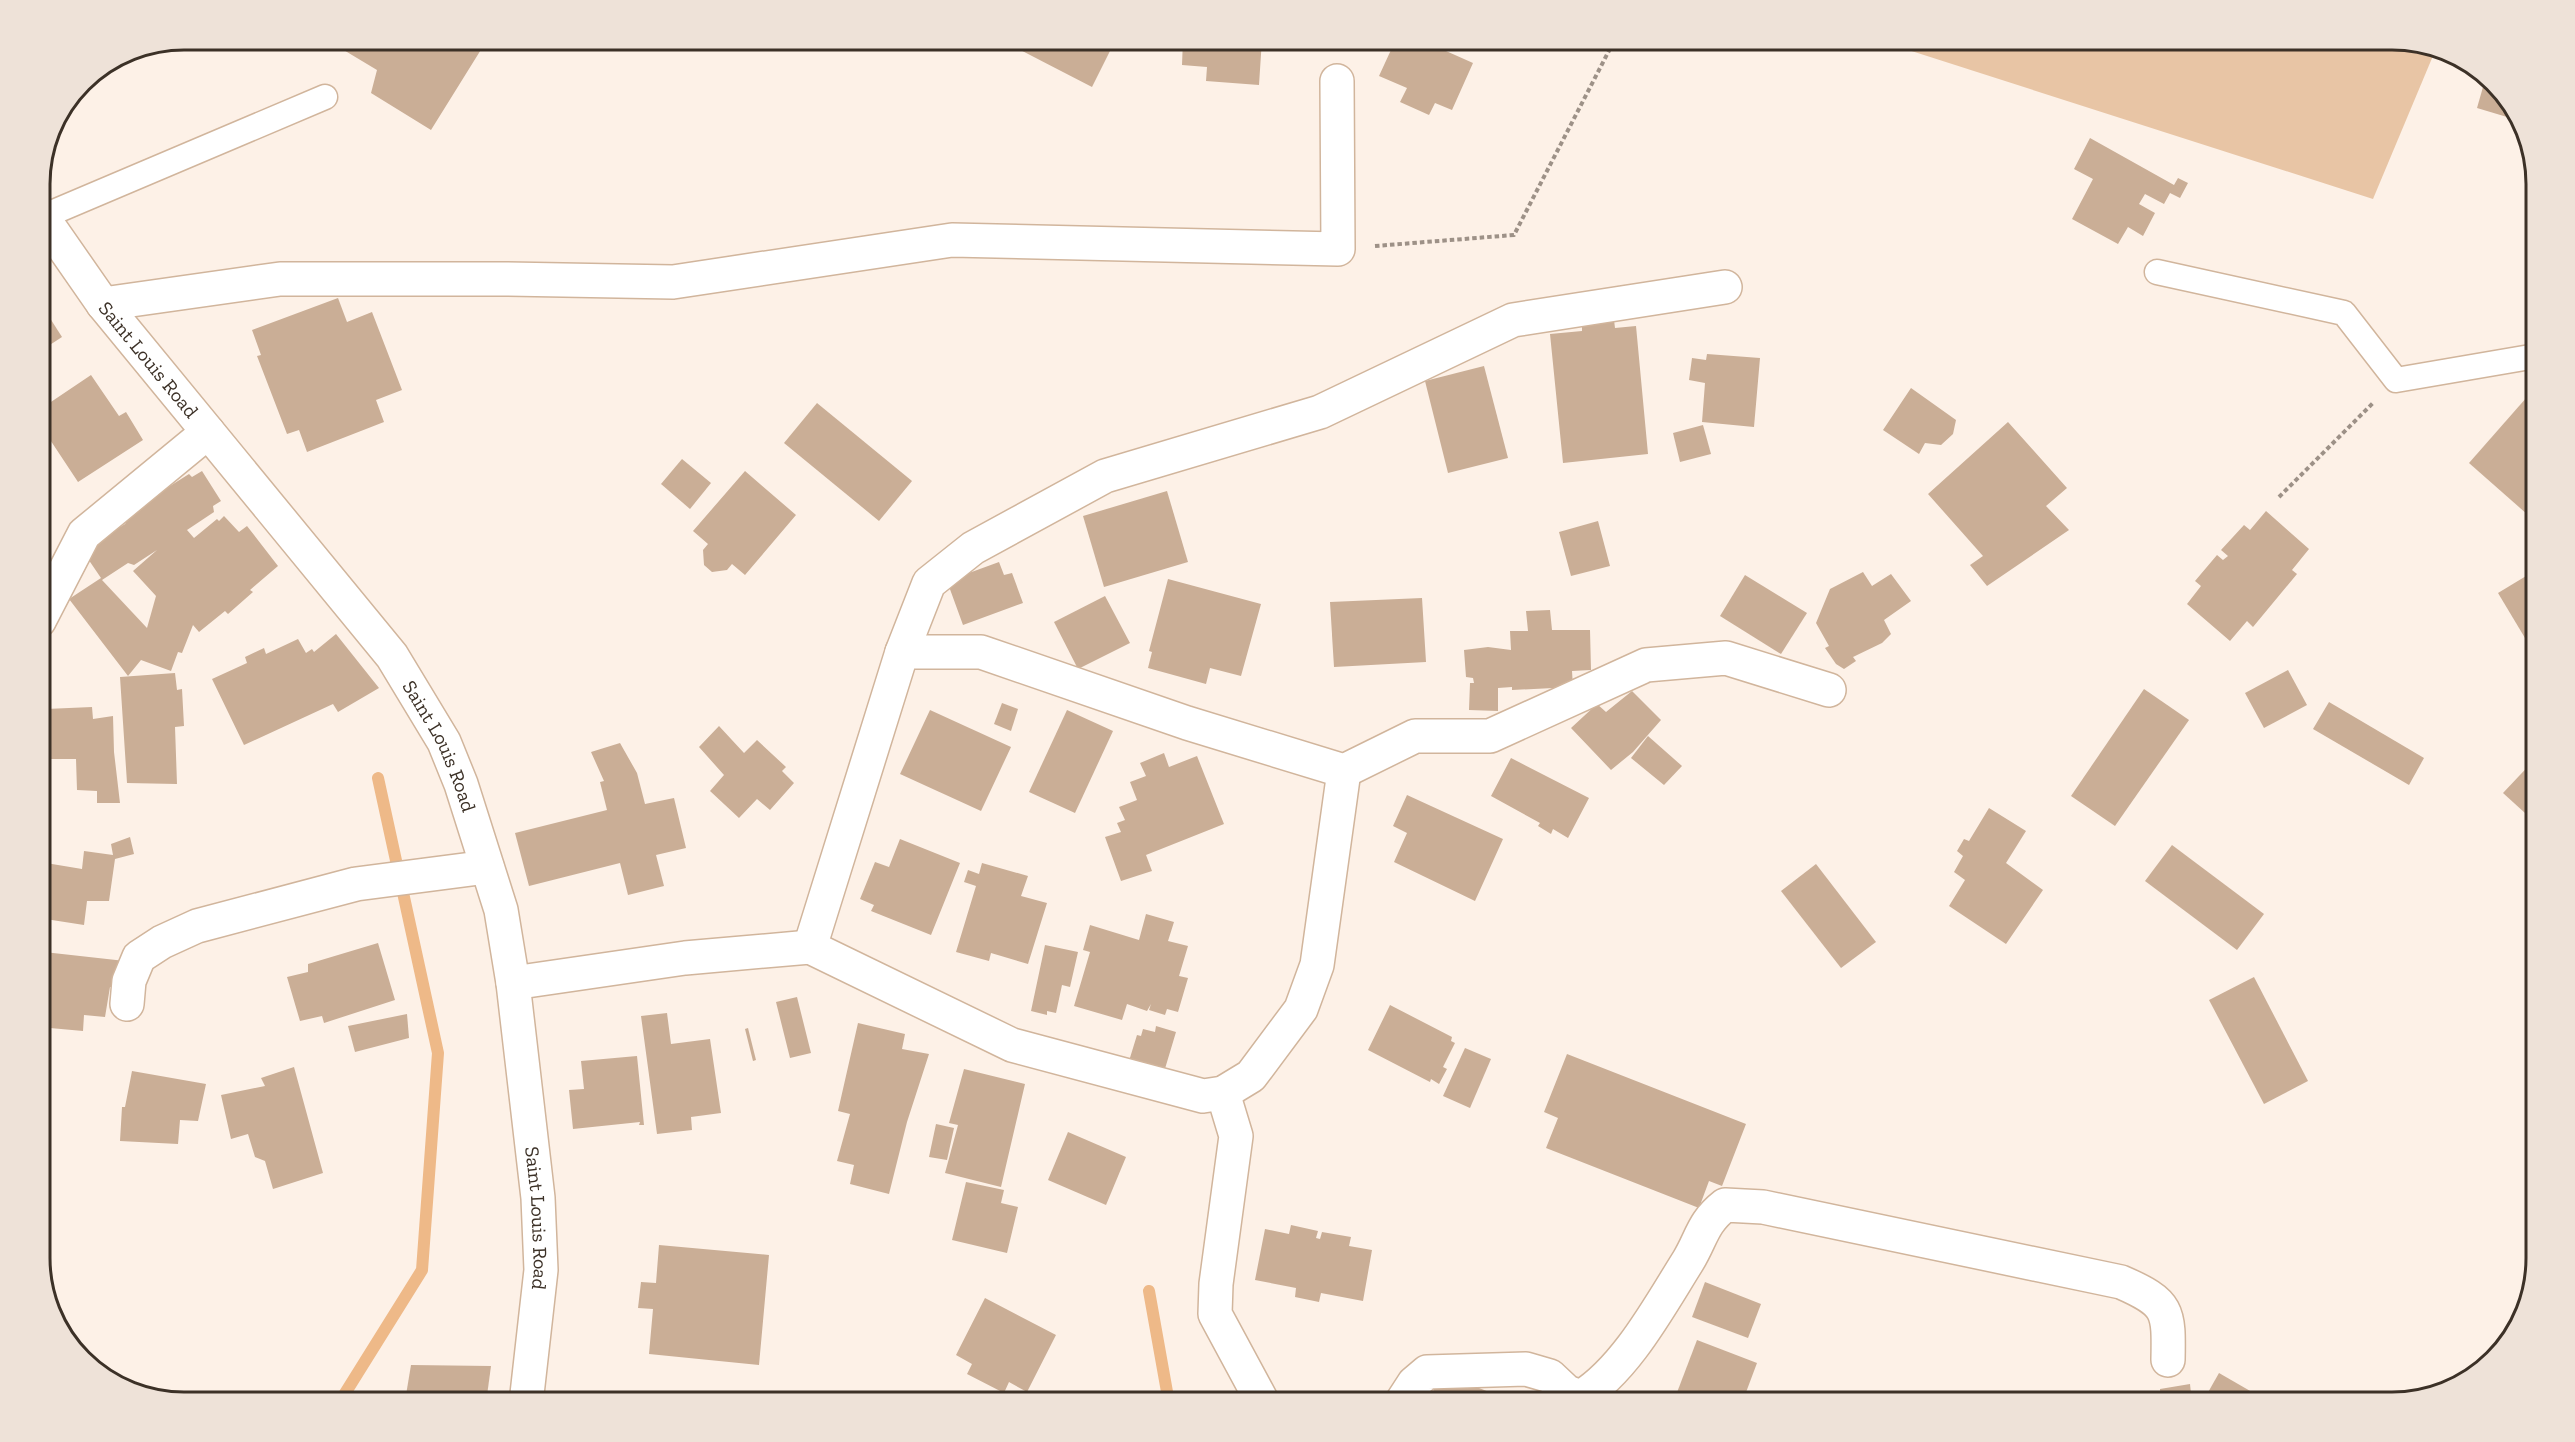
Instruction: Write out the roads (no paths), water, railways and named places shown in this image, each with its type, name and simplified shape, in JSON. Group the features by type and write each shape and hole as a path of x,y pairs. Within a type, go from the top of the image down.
{"street":[{"path":"103,304 280,279 673,282 952,240 1338,249 1337,81"},
{"name":"Saint Louis Road","path":"50,230 103,304 392,656 422,702 444,742 501,910 513,983 538,1197 541,1270 527,1392"},
{"path":"810,947 902,652 929,583 973,548 1105,476 1320,412 1513,320 1725,287"},
{"path":"50,600 84,534 208,432"},
{"path":"902,652 981,652 1187,723 1344,771 1415,736 1490,736 1646,665 1726,658 1829,690"},
{"path":"513,983 686,958 810,947 1012,1045 1203,1096 1223,1093 1251,1076 1301,1009 1317,965 1344,771"},
{"path":"127,1004 129,981 139,957 162,942 197,926 372,882 487,867"},
{"path":"1223,1093 1236,1136 1216,1284 1215,1314 1257,1392"},
{"path":"1587,1392 1615,1370 1689,1259 1710,1217 1725,1205 1763,1207 2121,1282 2151,1295 2162,1307 2168,1322 2168,1360"},
{"path":"1408,1392 1413,1383 1426,1372 1526,1369 1550,1376 1567,1392"}],"lane":[{"path":"50,212 325,97"},
{"path":"2157,272 2344,313 2396,380 2525,358"}],"waterway":[{"path":"346,1392 422,1270 438,1053 378,778"},
{"path":"1149,1291 1167,1392"}]}
